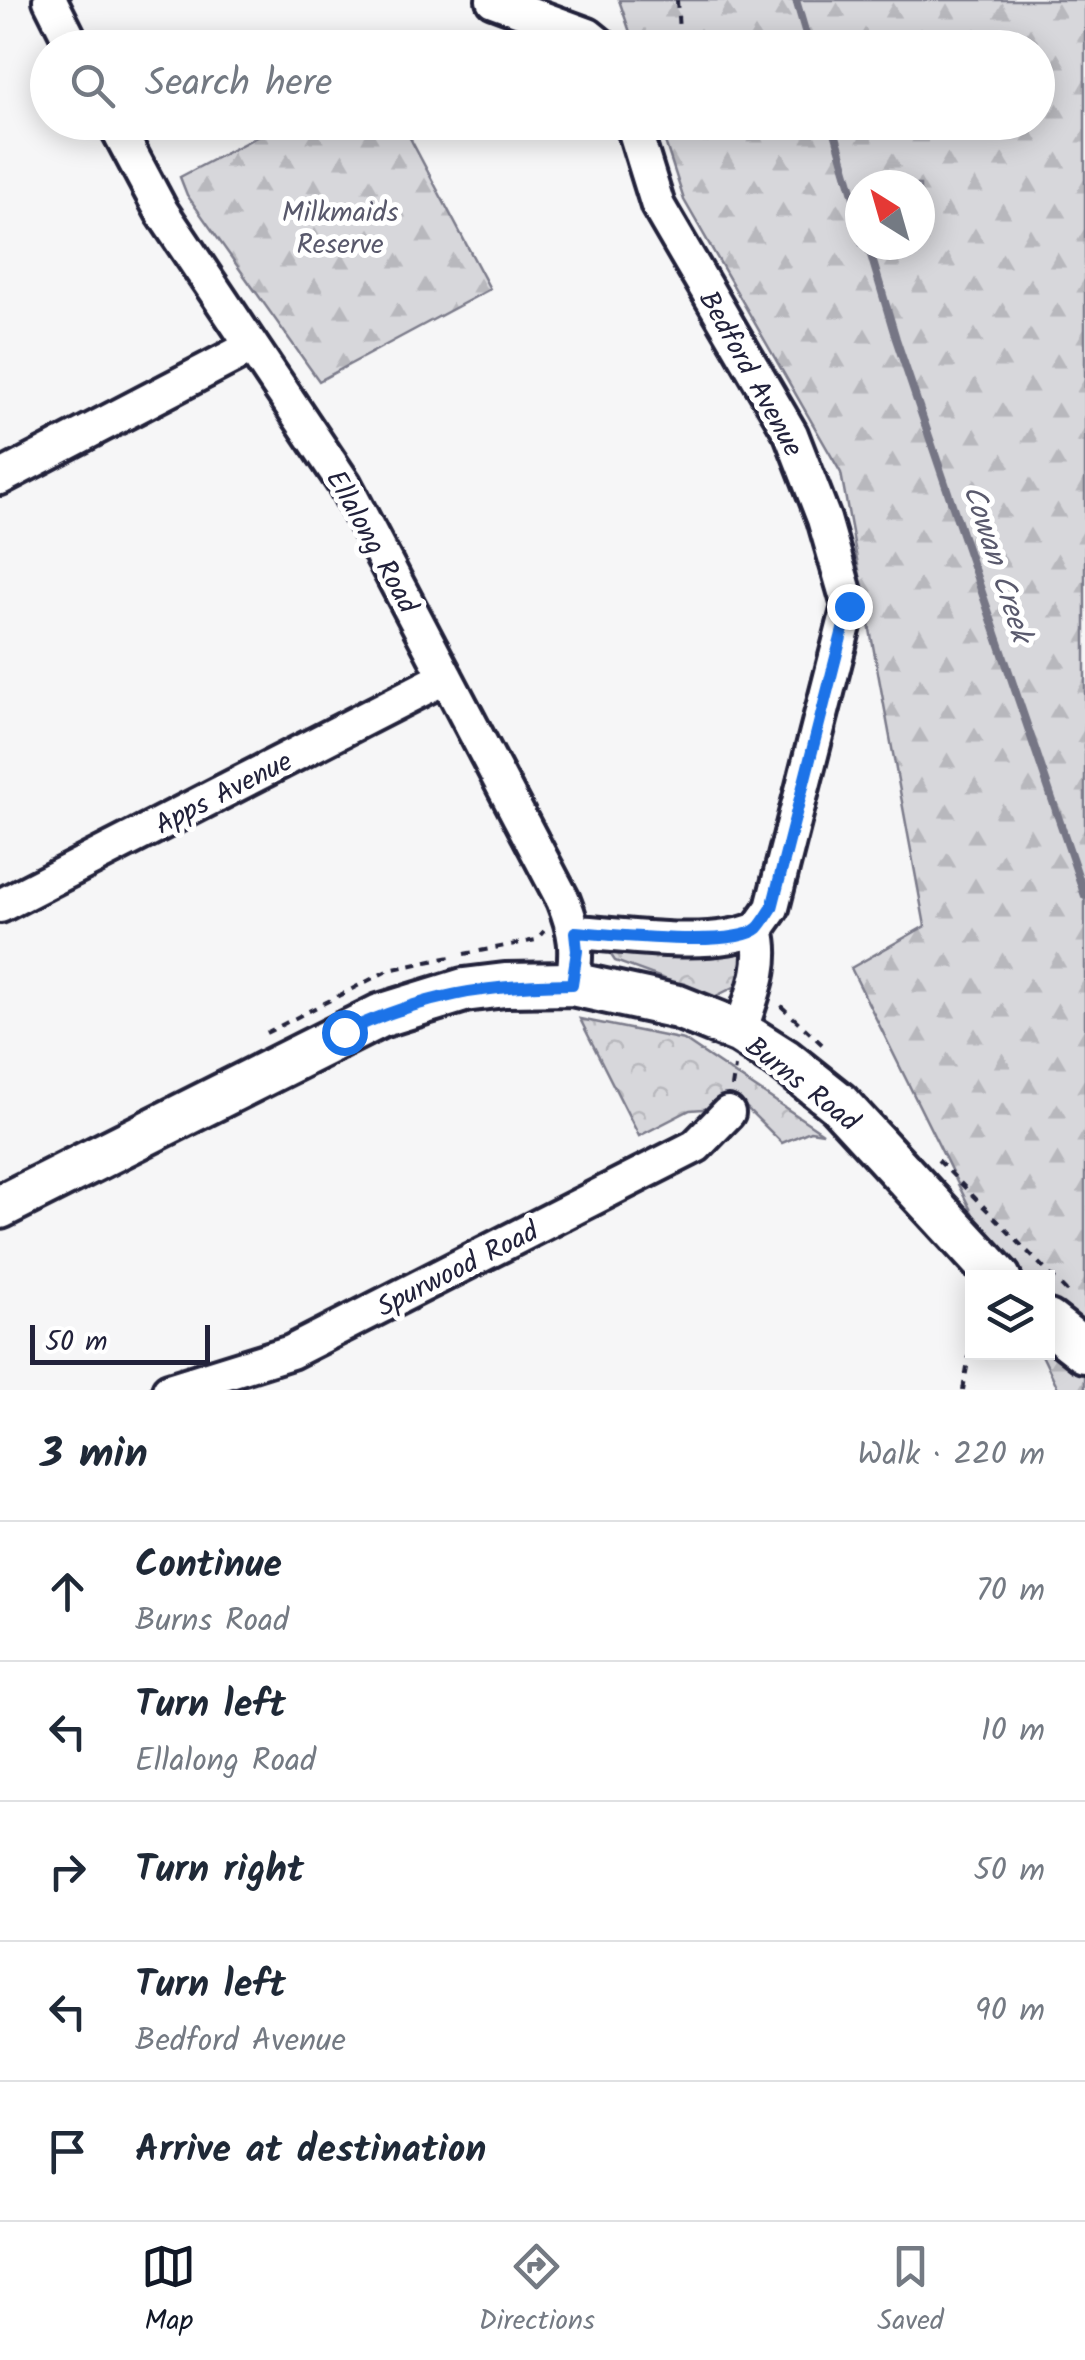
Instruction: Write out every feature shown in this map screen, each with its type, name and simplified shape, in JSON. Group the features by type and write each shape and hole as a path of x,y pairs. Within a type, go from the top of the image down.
{"main road":[{"name":"Burns Road","path":"0,1207 380,1016 464,990 572,984 678,1006 740,1032 784,1060 838,1103 992,1270"},
{"path":"1055,1327 1085,1351"}],"street":[{"path":"50,0 65,30"},
{"path":"493,0 574,30"},
{"name":"Ellalong Road","path":"124,140 162,212 346,485 563,900 575,932 577,951 572,984"},
{"name":"Bedford Avenue","path":"638,140 658,206 791,434 824,519 849,606 772,908 757,930 761,968 740,1032"},
{"path":"0,478 250,347"},
{"name":"Apps Avenue","path":"0,906 446,678"},
{"path":"575,932 712,940 757,930"},
{"name":"Spurwood Road","path":"168,1390 292,1352 696,1146 728,1114"}],"path":[{"path":"676,0 678,30"},
{"path":"728,1114 740,1032"},
{"path":"963,1390 968,1360"}],"green space":[{"path":"619,0 1085,0 1085,1390 1059,1390 1044,1360 1055,1360 1055,1270 1001,1270 851,968 925,926 841,473 684,200 665,140 1055,140 1055,30 629,30"},
{"name":"Milkmaids Reserve","path":"251,140 411,140 490,289 319,381 187,195 180,177"},
{"path":"605,946 703,955 743,953 747,965 736,986 714,997 615,961"},
{"path":"580,1019 684,1040 823,1133 810,1131 782,1143 745,1106 690,1110 639,1136"}],"waterway":[{"name":"Cowan Creek","path":"796,0 805,30"},
{"name":"Cowan Creek","path":"837,140 846,170"},
{"name":"Cowan Creek","path":"872,260 1085,896"}],"route":[{"path":"344,1032 380,1016 464,990 572,984 577,951 575,932 712,940 757,930 772,908 849,606"}]}
